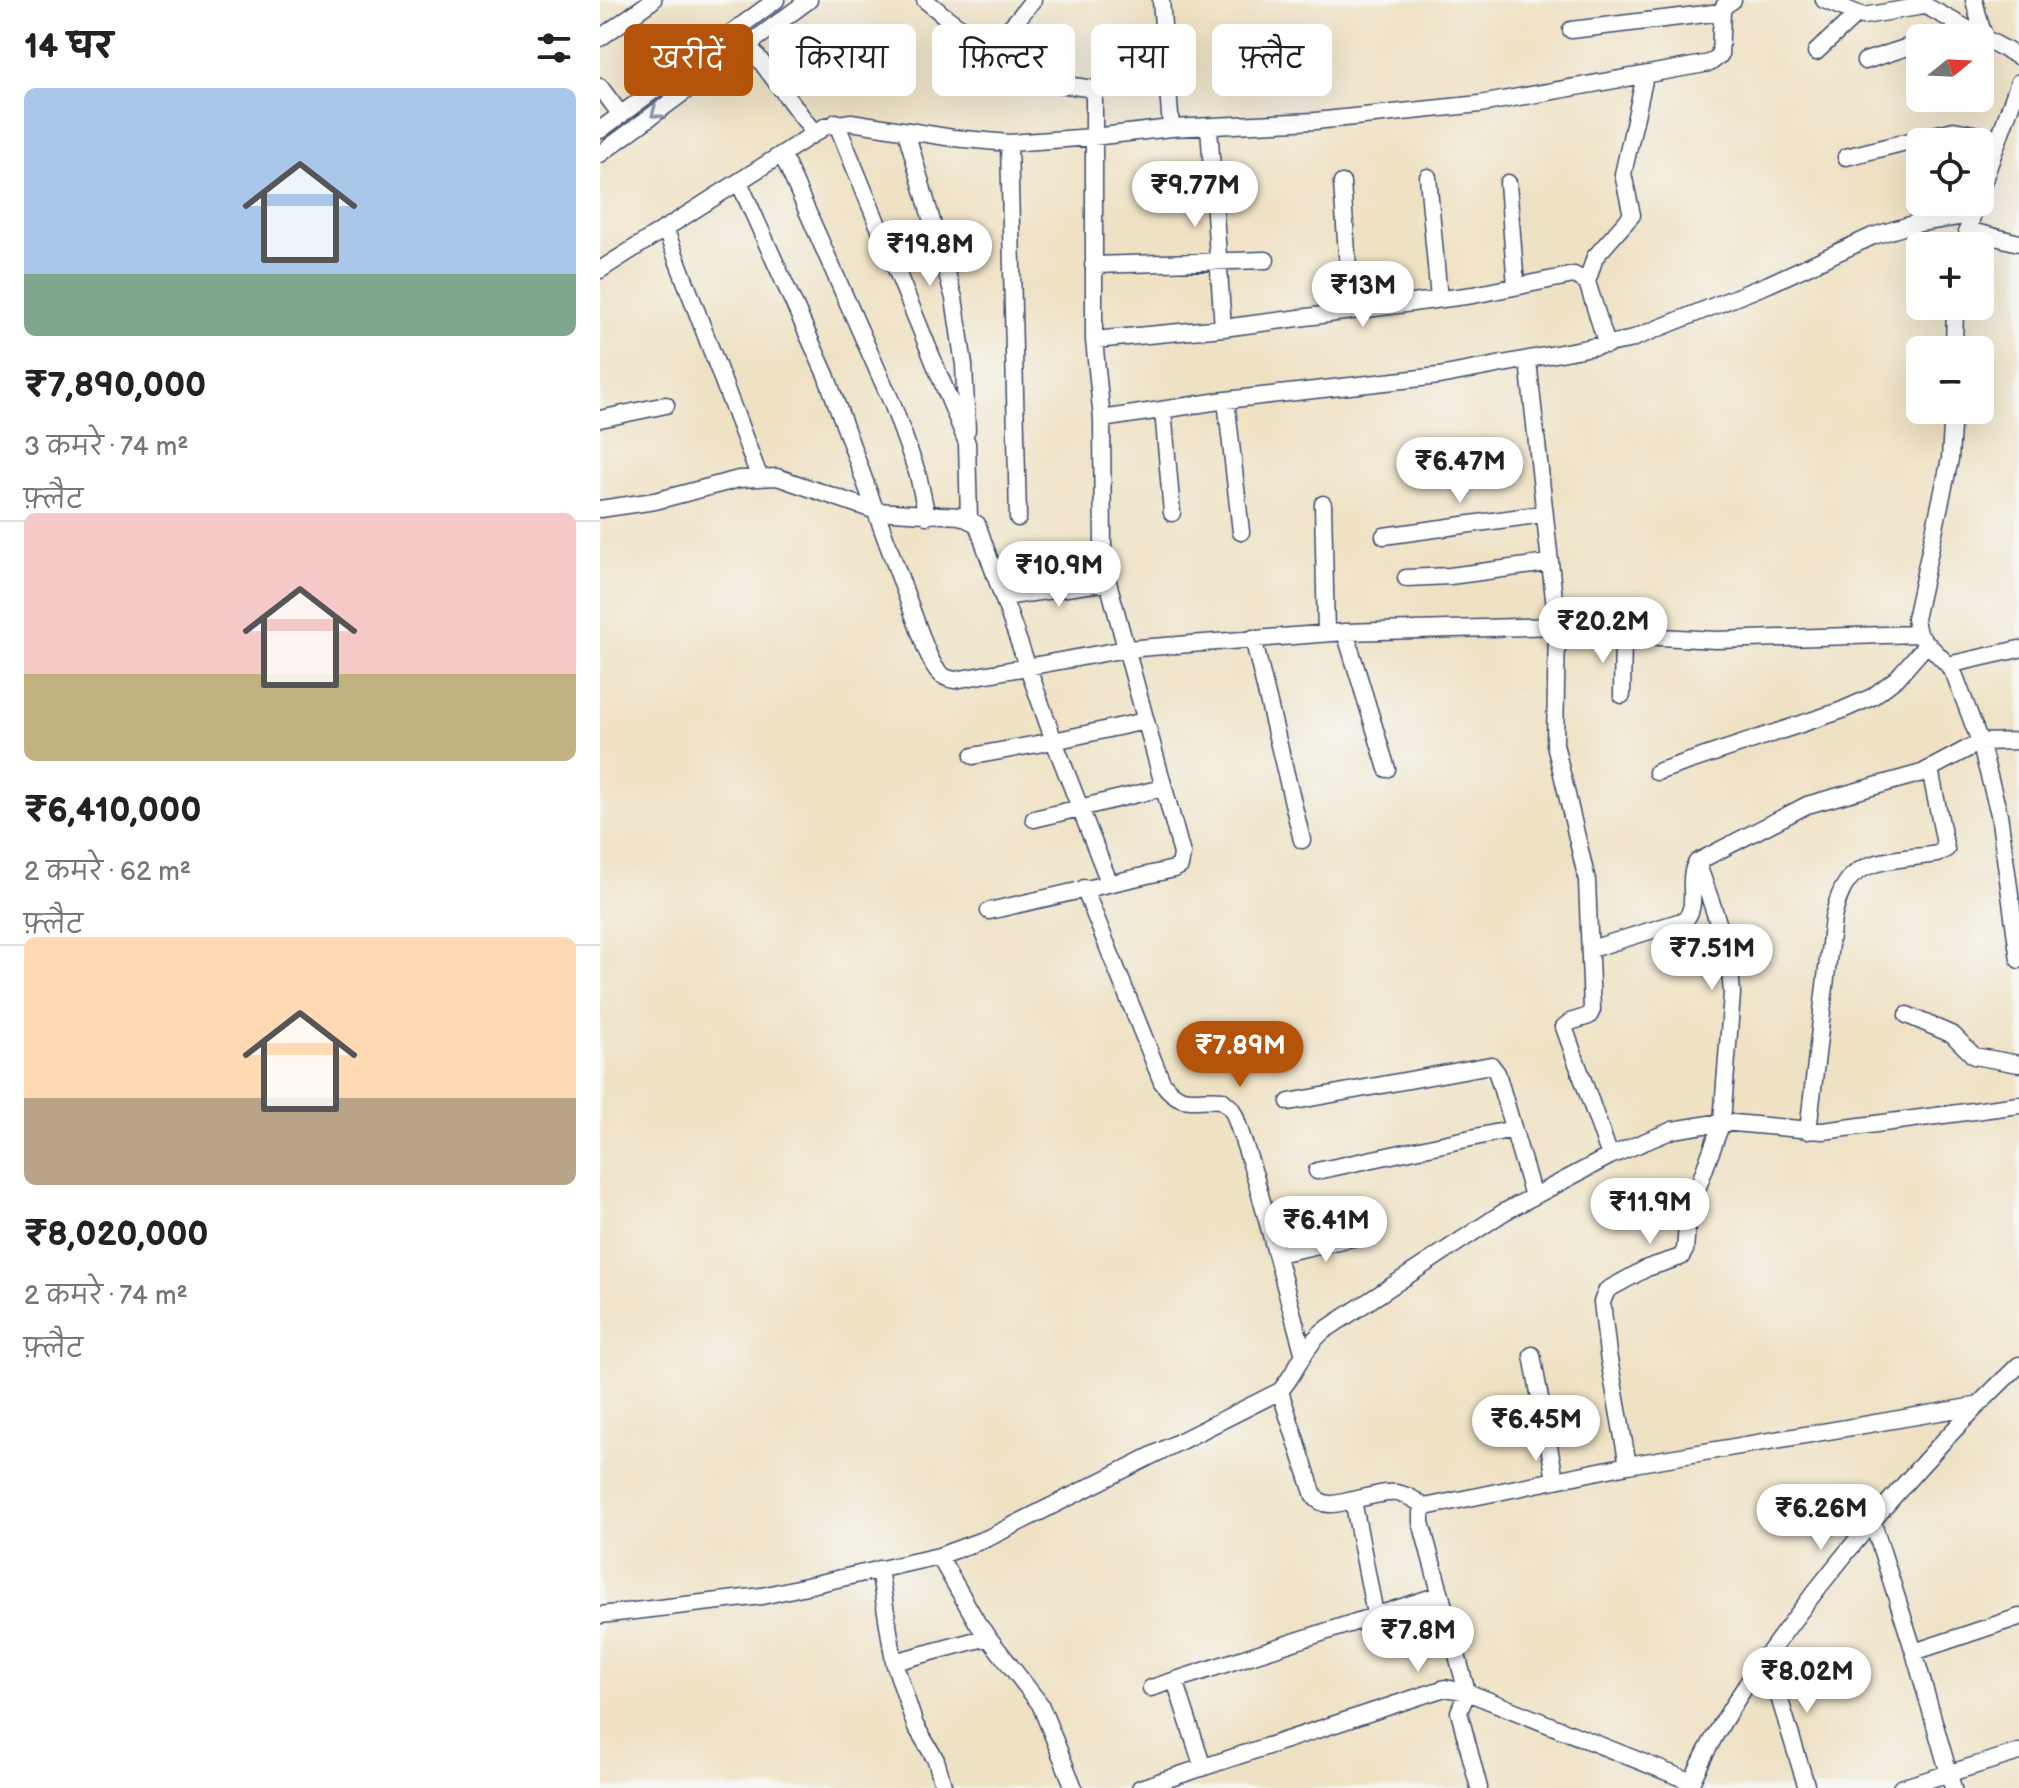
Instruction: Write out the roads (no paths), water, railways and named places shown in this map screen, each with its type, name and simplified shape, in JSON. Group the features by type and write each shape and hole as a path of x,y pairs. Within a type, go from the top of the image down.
{"street":[{"path":"600,38 653,0"},
{"path":"600,130 776,0"},
{"path":"753,40 809,0"},
{"path":"925,0 964,30 980,37 992,36 1010,27 1033,0"},
{"path":"1161,0 1171,128"},
{"path":"1824,0 1857,14 1871,15 1919,3 1956,24"},
{"path":"1974,0 1980,24"},
{"path":"600,270 836,122 1009,143 1171,128 1315,121 1480,104 1645,76 1717,60 1728,6 1571,30"},
{"path":"1816,52 1857,14"},
{"path":"1994,43 2019,57"},
{"path":"1865,61 1906,48"},
{"path":"753,51 814,133"},
{"path":"1607,345 1587,282 1595,257 1632,215 1623,174 1645,76"},
{"path":"1994,153 2019,82"},
{"path":"600,87 621,115"},
{"path":"989,911 1180,866 1182,854 1108,582 1102,532 1102,419 1094,340 1094,97 1092,89 1075,87"},
{"path":"600,154 678,96"},
{"path":"836,122 967,443"},
{"path":"1209,127 1223,328"},
{"path":"1846,157 1954,130 1999,139"},
{"path":"906,131 954,298 964,365 969,519"},
{"path":"1009,143 1018,518"},
{"path":"782,154 892,403 918,475 927,516"},
{"path":"1428,177 1439,299"},
{"path":"739,182 811,339 926,649 941,676 955,680 1126,649 1345,632 1557,626 1623,635 1716,640 1922,640"},
{"path":"1342,183 1351,310"},
{"path":"1508,183 1516,286"},
{"path":"1102,419 1226,400 1439,376 1607,345 1646,335 1892,229 1930,221 1970,223 2019,243"},
{"path":"665,228 759,476"},
{"path":"1093,265 1266,260"},
{"path":"1094,340 1223,328 1439,299 1574,275 1587,282"},
{"path":"1528,361 1557,626 1555,744 1587,880 1591,949 1591,1013 1564,1027 1610,1156"},
{"path":"1226,400 1241,532"},
{"path":"600,419 666,405"},
{"path":"1163,410 1172,513"},
{"path":"1952,424 1950,459 1915,619 1922,640 1955,676 1980,742 1999,814 2019,960"},
{"path":"600,509 655,501 759,476 777,477 876,511 960,516 977,524 1054,741 1109,882"},
{"path":"1323,504 1326,633"},
{"path":"1384,536 1543,514"},
{"path":"1406,578 1450,576 1548,563"},
{"path":"1004,597 1108,582"},
{"path":"1345,632 1387,769"},
{"path":"1622,695 1623,635"},
{"path":"1253,638 1302,840"},
{"path":"1657,772 1840,711 1872,697 1897,678 1922,640"},
{"path":"1948,665 2019,649"},
{"path":"973,756 1145,721"},
{"path":"1591,949 1685,920 1692,910 1692,874 1697,862 1807,805 1905,779 1980,742 2019,741"},
{"path":"1808,1131 1833,918 1839,896 1848,880 1867,866 1937,854 1946,849 1930,769"},
{"path":"1034,819 1162,788"},
{"path":"1628,1465 1602,1302 1607,1290 1647,1268 1681,1257 1685,1250 1688,1214 1722,1122 1732,975 1697,862"},
{"path":"1084,888 1162,1082 1177,1098 1187,1101 1222,1100 1231,1108 1255,1176 1303,1352"},
{"path":"1907,1015 1953,1035 1974,1056 2019,1064"},
{"path":"1289,1102 1491,1065 1497,1073 1533,1196"},
{"path":"600,1615 750,1598 939,1556 988,1538 1280,1391 1289,1382 1303,1352 1322,1332 1483,1225 1610,1156 1673,1130 1722,1122 1808,1131 1929,1119 2019,1105"},
{"path":"1317,1171 1513,1129"},
{"path":"1277,1254 1367,1235"},
{"path":"1532,1355 1555,1479"},
{"path":"1140,1788 1445,1688 1467,1692 1690,1785 1766,1655 1872,1520 1928,1455 2019,1365"},
{"path":"1280,1391 1314,1496 1320,1502 1327,1505 1399,1491 1425,1507"},
{"path":"1479,1788 1459,1712 1467,1692 1421,1522 1425,1507 1628,1465 1975,1406"},
{"path":"1353,1500 1375,1614"},
{"path":"1872,1520 1914,1652 1950,1781"},
{"path":"939,1556 988,1637 1040,1704 1074,1788"},
{"path":"879,1569 894,1662 915,1725 936,1760 944,1788"},
{"path":"1151,1688 1439,1595"},
{"path":"1914,1652 2019,1617"},
{"path":"894,1662 988,1637"},
{"path":"1766,1655 1807,1788"},
{"path":"1175,1680 1203,1768"},
{"path":"1901,1788 1950,1781 2019,1752"}]}
